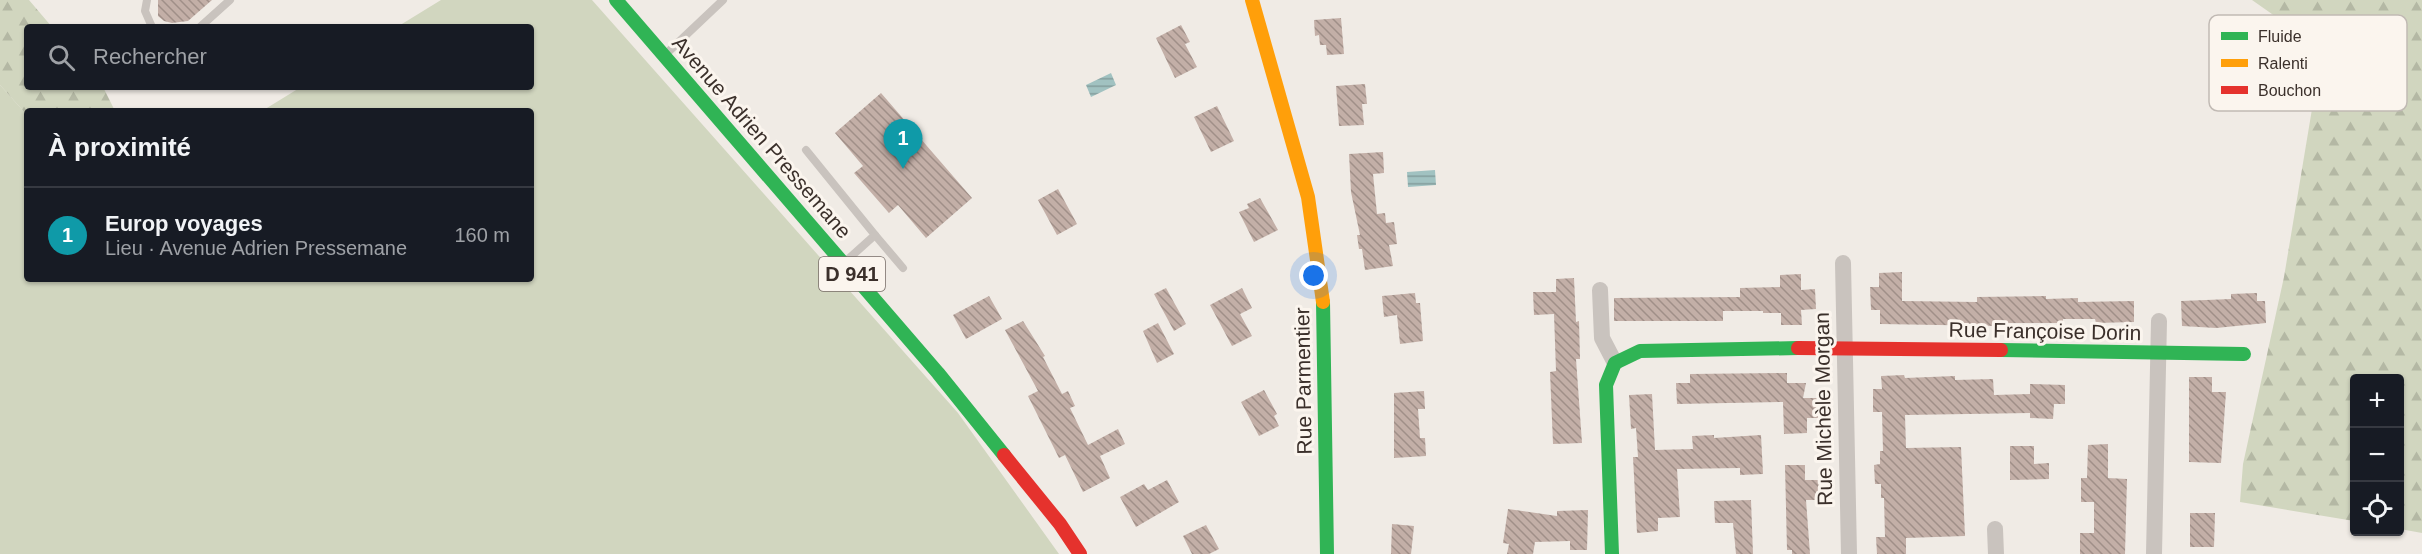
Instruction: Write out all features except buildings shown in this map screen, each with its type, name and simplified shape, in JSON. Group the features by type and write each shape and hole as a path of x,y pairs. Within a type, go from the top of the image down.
{"street":[{"name":"Avenue Adrien Pressemane","path":"616,0 938,373 1053,515 1080,554"},
{"name":"Rue Parmentier","path":"1252,0 1308,197 1324,309 1327,554"},
{"name":"Rue Michèle Morgan","path":"1843,263 1849,554"},
{"path":"1600,291 1602,338 1615,363 1606,385 1612,554"},
{"path":"2154,554 2159,321"},
{"name":"Rue Françoise Dorin","path":"1615,363 1640,351 1844,347 2244,354"},
{"path":"1995,529 1996,554"}],"lane":[{"path":"147,0 145,11 151,24"},
{"path":"203,24 230,0"},
{"path":"664,55 723,0"},
{"path":"806,150 903,268"},
{"path":"844,263 875,235"}],"green space":[{"path":"0,0 29,0 49,24 24,24 24,90 104,90 114,108 24,108 24,112 0,85"},
{"path":"441,0 592,0 958,413 1059,554 0,554 0,85 24,112 24,282 534,282 534,108 267,108 296,90 534,90 534,24 402,24"},
{"path":"2252,0 2422,0 2422,533 2404,530 2404,374 2350,374 2350,520 2240,502 2243,464 2284,277 2312,111 2407,111 2407,15 2273,15"}],"water":[{"path":"1111,73 1116,85 1091,97 1086,85"},
{"path":"1435,170 1436,185 1408,187 1407,172"}],"traffic: fast":[{"path":"616,0 938,373 1004,455"},
{"path":"1323,302 1327,554"},
{"path":"1612,554 1606,385 1615,363 1640,351 1798,348"},
{"path":"2001,350 2244,354"}],"traffic: slow":[{"path":"1252,0 1308,197 1323,302"}],"traffic: jam":[{"path":"1798,348 2001,350"},
{"path":"1004,455 1060,524 1080,554"}],"place":[{"name":"Europ voyages","path":"903,169"}]}
